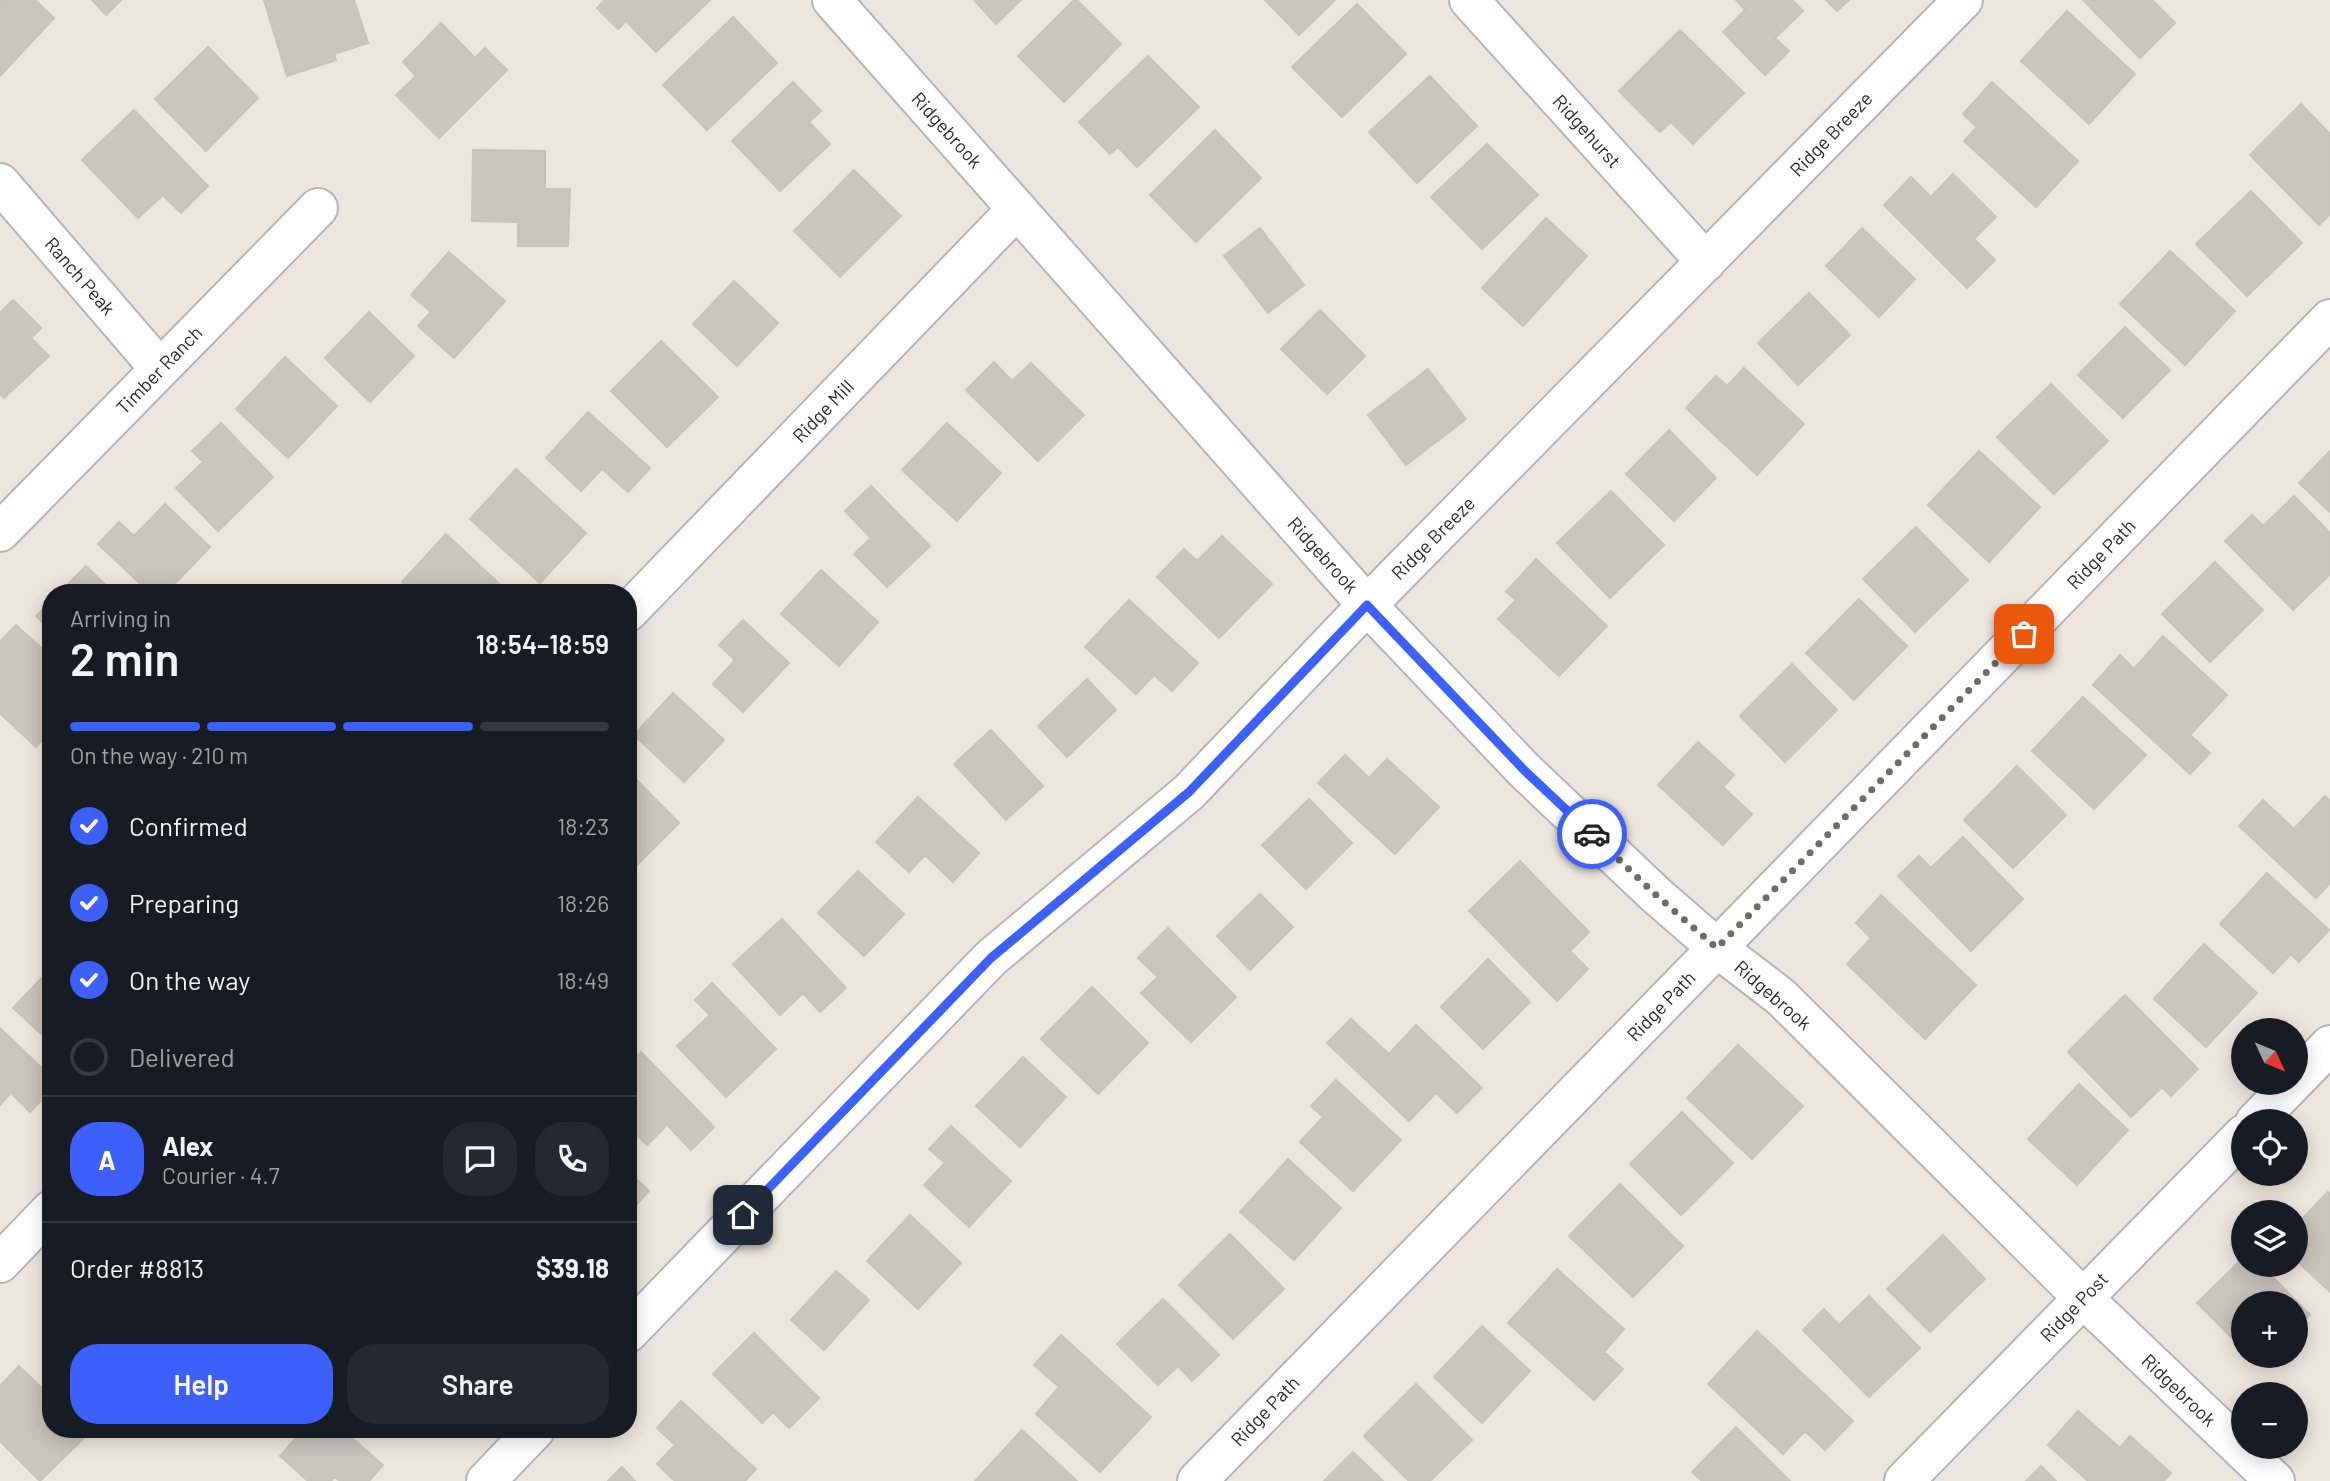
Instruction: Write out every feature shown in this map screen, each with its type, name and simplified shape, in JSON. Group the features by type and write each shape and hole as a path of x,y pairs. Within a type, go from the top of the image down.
{"street":[{"name":"Ridgebrook","path":"832,0 1367,605 1524,770 1656,895 1717,948 1781,997 2083,1298 2274,1481"},
{"name":"Ridgehurst","path":"1469,0 1706,262"},
{"name":"Ridge Breeze","path":"637,1325 991,958 1189,792 1367,605 1963,0"},
{"name":"Ranch Peak","path":"0,183 160,369"},
{"name":"Timber Ranch","path":"0,532 318,208"},
{"name":"Ridge Mill","path":"637,603 1017,209"},
{"name":"Ridge Path","path":"1196,1481 2330,319"},
{"path":"2308,1068 2330,1045"},
{"path":"2268,1109 2280,1096"},
{"name":"Ridge Post","path":"1904,1481 2231,1146"},
{"path":"0,1263 42,1219"},
{"path":"486,1481 527,1438"}],"building":[{"path":"0,0 35,0 54,18 1,75"},
{"path":"92,0 121,0 106,15"},
{"path":"264,0 354,0 368,43 334,54 336,60 287,76"},
{"path":"605,0 710,0 656,52 626,21 618,29 597,8"},
{"path":"974,0 1021,0 996,24"},
{"path":"1074,0 1121,44 1064,102 1018,56"},
{"path":"1265,0 1335,0 1299,35"},
{"path":"1736,0 1792,0 1803,11 1775,38 1789,51 1765,75 1723,32 1745,10"},
{"path":"1826,0 1849,0 1837,11"},
{"path":"2083,0 2152,0 2175,23 2140,58"},
{"path":"1357,4 1406,54 1342,117 1292,67"},
{"path":"2067,11 2135,74 2089,124 2021,61"},
{"path":"733,17 777,63 707,130 663,85"},
{"path":"441,23 475,58 485,48 507,70 439,138 396,95 416,76 403,62"},
{"path":"1680,30 1744,93 1693,144 1671,122 1660,132 1619,91"},
{"path":"208,47 258,98 206,151 155,99"},
{"path":"1148,56 1199,107 1137,167 1118,147 1110,154 1079,122"},
{"path":"1430,76 1477,126 1417,183 1369,132"},
{"path":"793,82 821,111 809,122 830,144 780,191 732,141"},
{"path":"1992,82 2078,161 2036,207 1964,141 1977,127 1963,114"},
{"path":"2301,104 2330,134 2330,214 2319,225 2250,155"},
{"path":"134,110 208,186 181,213 163,195 138,218 82,160"},
{"path":"1215,130 1261,178 1196,242 1150,195"},
{"path":"1487,144 1538,195 1482,249 1431,197"},
{"path":"473,150 545,151 545,189 570,189 568,246 518,246 518,222 472,221"},
{"path":"854,170 901,216 840,277 794,231"},
{"path":"1953,174 1996,217 1974,239 1995,260 1967,288 1884,205 1911,177 1931,197"},
{"path":"2251,191 2302,243 2247,296 2196,244"},
{"path":"1546,218 1587,256 1523,326 1482,288"},
{"path":"1260,228 1304,285 1268,313 1224,256"},
{"path":"1862,228 1915,279 1879,317 1826,266"},
{"path":"2170,251 2235,311 2185,365 2120,304"},
{"path":"449,252 505,301 454,358 418,326 431,312 411,295"},
{"path":"734,281 778,323 737,366 693,324"},
{"path":"1809,293 1850,335 1798,385 1758,343"},
{"path":"13,300 41,328 31,338 49,356 4,398 0,394 0,313"},
{"path":"1320,310 1365,356 1327,394 1281,349"},
{"path":"369,312 414,356 370,402 325,358"},
{"path":"2125,327 2170,370 2123,418 2078,375"},
{"path":"661,341 718,397 667,447 611,391"},
{"path":"285,357 337,406 288,458 236,409"},
{"path":"994,362 1012,381 1031,363 1084,415 1038,461 966,390"},
{"path":"1744,368 1804,424 1757,475 1686,408 1716,376 1727,386"},
{"path":"1428,369 1466,419 1406,465 1368,415"},
{"path":"2051,384 2108,441 2054,494 1997,437"},
{"path":"588,412 650,468 628,492 602,469 581,491 546,458"},
{"path":"221,423 273,477 218,531 176,488 203,462 192,451"},
{"path":"947,423 1001,473 957,521 902,470"},
{"path":"1669,430 1716,478 1674,521 1626,474"},
{"path":"1979,451 2040,507 1989,562 1928,505"},
{"path":"2330,451 2330,512 2299,483"},
{"path":"516,469 586,533 540,583 470,519"},
{"path":"871,486 930,546 887,587 854,554 871,538 845,511"},
{"path":"1611,491 1664,545 1610,598 1557,543"},
{"path":"2294,496 2330,533 2330,574 2293,610 2225,541 2252,515 2263,526"},
{"path":"165,504 210,547 175,584 140,584 98,544 119,522 134,536"},
{"path":"1916,527 1968,580 1915,632 1863,579"},
{"path":"446,534 499,584 404,584 402,582"},
{"path":"1222,536 1272,584 1219,638 1157,577 1184,549 1197,561"},
{"path":"1536,559 1607,626 1559,676 1498,619 1516,600 1506,592"},
{"path":"2215,562 2263,610 2210,662 2162,614"},
{"path":"86,566 105,584 68,584"},
{"path":"821,570 878,622 839,666 781,614"},
{"path":"1859,599 1907,646 1854,700 1806,653"},
{"path":"1129,600 1198,663 1172,691 1154,675 1136,694 1085,647"},
{"path":"42,610 42,622 36,616"},
{"path":"743,620 789,663 743,712 713,684 735,660 719,645"},
{"path":"16,625 42,649 42,741 36,747 0,713 0,642"},
{"path":"2163,636 2227,695 2190,735 2210,753 2190,774 2093,685 2120,655 2134,669"},
{"path":"1792,664 1837,710 1785,762 1740,716"},
{"path":"1087,679 1116,710 1067,757 1038,726"},
{"path":"673,693 724,740 684,782 637,738 637,732"},
{"path":"2083,697 2146,755 2094,809 2032,751"},
{"path":"991,730 1043,786 1006,820 954,764"},
{"path":"1698,742 1734,775 1723,787 1752,814 1723,845 1658,785"},
{"path":"1345,755 1369,778 1387,759 1439,807 1395,854 1318,783"},
{"path":"2017,766 2066,815 2013,868 1964,820"},
{"path":"637,780 679,823 637,865"},
{"path":"2325,796 2330,801 2330,883 2316,898 2239,826 2263,800 2294,829"},
{"path":"918,797 979,853 953,882 925,855 909,872 876,842"},
{"path":"1309,799 1352,843 1306,889 1262,845"},
{"path":"1963,837 2023,899 1971,951 1898,876 1919,856 1931,868"},
{"path":"1520,861 1589,932 1570,951 1588,969 1557,1001 1469,911"},
{"path":"858,871 904,914 864,956 818,913"},
{"path":"2267,873 2329,930 2299,962 2291,954 2273,973 2220,924"},
{"path":"1260,894 1293,927 1250,970 1217,936"},
{"path":"1881,895 1976,985 1925,1039 1847,964 1871,938 1856,923"},
{"path":"782,919 846,988 820,1012 803,993 780,1015 733,964"},
{"path":"1168,928 1236,997 1191,1042 1141,993 1158,977 1138,958"},
{"path":"2204,944 2257,993 2206,1047 2154,999"},
{"path":"1488,959 1530,1002 1483,1049 1441,1007"},
{"path":"42,977 42,1035 13,1008"},
{"path":"712,983 776,1049 726,1097 677,1046 710,1015 695,1000"},
{"path":"1092,987 1148,1043 1098,1094 1041,1039"},
{"path":"2125,995 2198,1069 2171,1096 2162,1087 2131,1117 2068,1052"},
{"path":"1351,1019 1389,1054 1416,1025 1482,1088 1457,1113 1436,1093 1409,1121 1327,1043"},
{"path":"0,1028 42,1068 42,1099 30,1112 11,1093 0,1105"},
{"path":"1738,1045 1803,1106 1752,1159 1687,1098"},
{"path":"641,1052 714,1127 691,1150 667,1125 647,1145 637,1135 637,1056"},
{"path":"1023,1057 1066,1097 1020,1147 976,1106"},
{"path":"1336,1080 1401,1140 1353,1191 1300,1142 1323,1117 1311,1106"},
{"path":"2079,1084 2128,1130 2077,1185 2028,1139"},
{"path":"1682,1112 1733,1163 1681,1215 1630,1164"},
{"path":"951,1126 1011,1181 969,1227 924,1185 945,1163 929,1149"},
{"path":"1288,1159 1341,1208 1294,1260 1240,1212"},
{"path":"637,1180 649,1191 637,1204"},
{"path":"1620,1184 1683,1246 1633,1297 1569,1236"},
{"path":"2328,1192 2330,1194 2330,1292 2308,1271 2308,1213"},
{"path":"910,1215 961,1263 918,1309 867,1261"},
{"path":"1230,1234 1284,1289 1233,1339 1179,1285"},
{"path":"1943,1235 1985,1279 1930,1332 1887,1289"},
{"path":"1557,1269 1624,1329 1604,1352 1623,1369 1594,1400 1508,1323"},
{"path":"2231,1270 2231,1277 2273,1277 2286,1291 2231,1291 2231,1337 2197,1303"},
{"path":"836,1271 869,1300 824,1350 791,1320"},
{"path":"1869,1296 1920,1348 1869,1397 1803,1330 1824,1309 1839,1325"},
{"path":"1163,1299 1219,1355 1192,1381 1178,1366 1158,1385 1117,1344"},
{"path":"1482,1326 1530,1371 1482,1423 1434,1377"},
{"path":"1757,1331 1853,1421 1825,1450 1805,1431 1783,1454 1708,1384"},
{"path":"754,1333 819,1398 789,1428 773,1412 762,1423 713,1374"},
{"path":"1061,1335 1151,1417 1100,1472 1036,1414 1059,1387 1034,1365"},
{"path":"19,1366 42,1388 42,1438 84,1438 40,1481 0,1441 0,1386"},
{"path":"1416,1384 1472,1440 1430,1481 1409,1481 1364,1436"},
{"path":"681,1401 756,1469 745,1481 675,1481 657,1464 675,1445 657,1428"},
{"path":"2078,1411 2120,1448 2130,1436 2171,1473 2164,1481 2088,1481 2048,1445"},
{"path":"1736,1427 1790,1481 1702,1481 1692,1472"},
{"path":"1022,1430 1077,1481 975,1481"},
{"path":"296,1438 352,1438 383,1465 369,1481 340,1481 335,1477 331,1481 308,1481 280,1456"},
{"path":"1353,1452 1383,1481 1324,1481"},
{"path":"2041,1466 2056,1481 2026,1481"},
{"path":"622,1467 635,1481 608,1481"}],"way so far":[{"path":"1592,834 1717,948 2024,634"}],"route":[{"path":"743,1215 991,958 1189,792 1367,605 1524,770 1592,834"}]}
